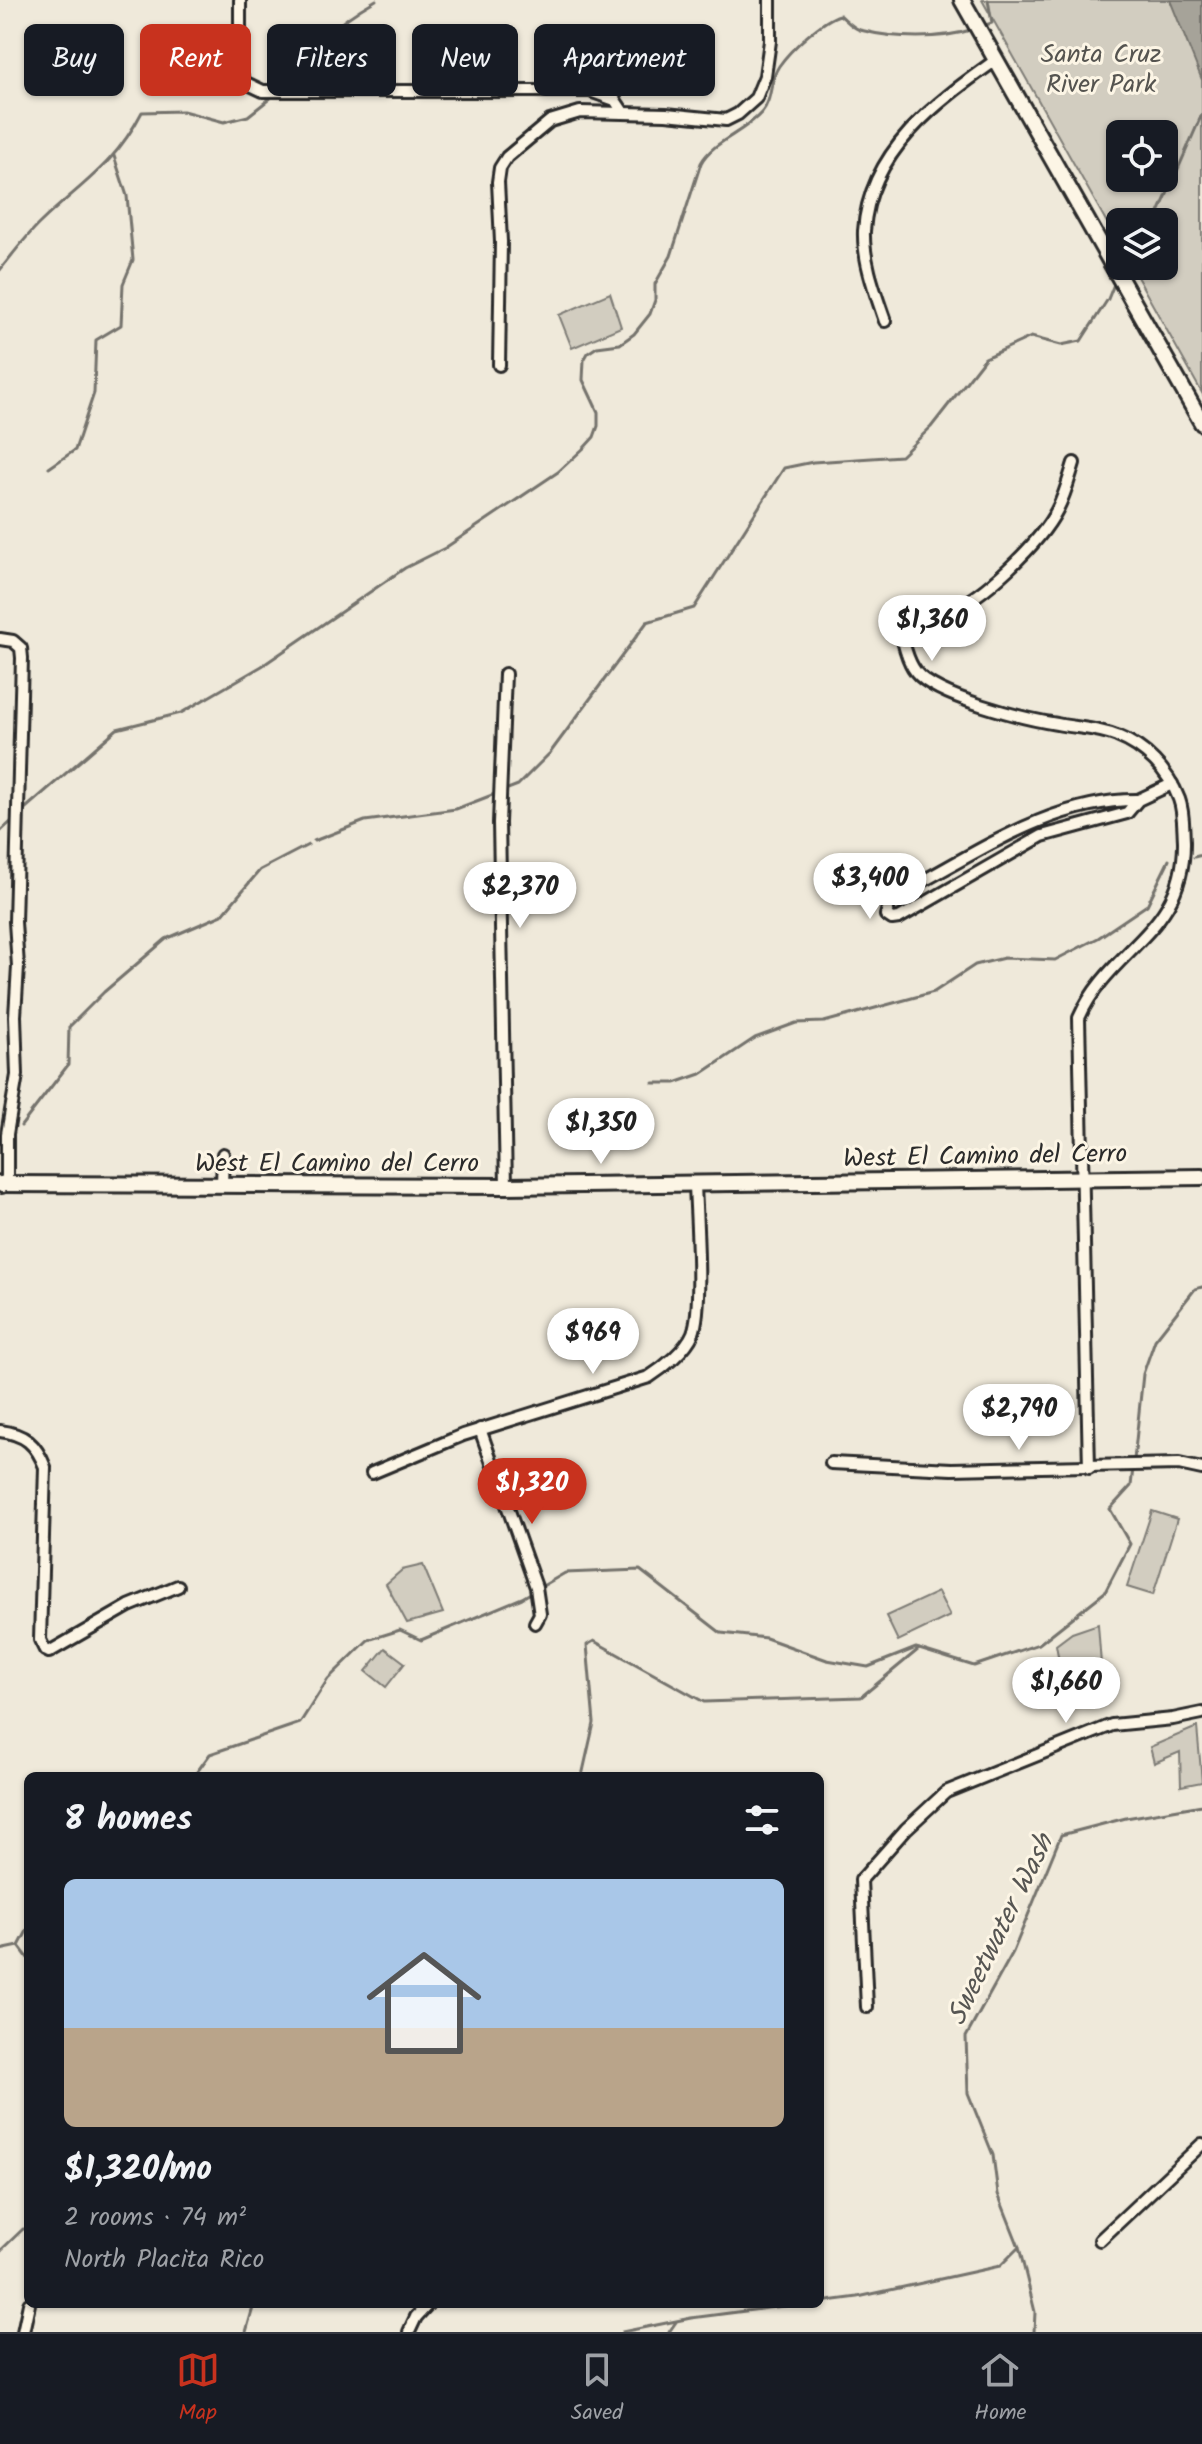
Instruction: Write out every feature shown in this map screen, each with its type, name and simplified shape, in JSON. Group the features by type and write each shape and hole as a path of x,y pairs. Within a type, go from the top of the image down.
{"street":[{"path":"240,0 240,73 244,82 263,91 590,91 615,100 623,112"},
{"path":"499,365 500,168 519,145 550,121 580,112 726,120 748,108 765,76 770,41 770,0"},
{"path":"962,0 1202,423"},
{"path":"885,321 871,282 864,231 878,178 893,150 940,100 996,60"},
{"path":"1074,463 1056,511 1007,568 971,600 947,612 904,614 902,633 918,675 988,707 1119,736 1157,761 1180,801 1183,870 1173,901 1135,948 1098,984 1079,1018 1089,1468"},
{"path":"0,639 13,641 21,648 22,658 15,922 18,966 17,1075 2,1186"},
{"path":"505,674 499,823 506,1186"},
{"path":"1138,800 1117,800 1032,824 891,898 886,915 892,919 899,918 1042,836 1127,813 1138,800 1172,784"},
{"name":"West El Camino del Cerro","path":"222,1185 223,1154"},
{"name":"West El Camino del Cerro","path":"2,1186 506,1186 1202,1177"},
{"path":"372,1473 480,1429 649,1377 677,1353 693,1334 695,1320 695,1184"},
{"path":"480,1429 536,1587 540,1614 535,1623"},
{"path":"0,1431 20,1433 32,1443 45,1467 40,1640 45,1650 49,1652 129,1606 178,1586"},
{"path":"831,1463 938,1469 1179,1464 1202,1469"},
{"path":"867,2007 861,1880 906,1829 946,1792 1112,1725 1202,1713"},
{"path":"1100,2240 1202,2144"},
{"path":"23,2332 28,2308"},
{"path":"409,2332 424,2308"}],"green space":[{"name":"Santa Cruz River Park","path":"982,0 1202,0 1202,393 1139,280 1178,280 1178,208 1106,208 1106,221"},
{"path":"610,293 621,327 572,348 559,315"},
{"path":"1152,1511 1177,1519 1153,1595 1127,1587"},
{"path":"423,1565 443,1613 407,1623 386,1584 402,1570"},
{"path":"938,1592 950,1616 898,1641 886,1616"},
{"path":"1098,1624 1101,1664 1079,1681 1075,1674 1069,1677 1059,1661 1056,1645 1072,1633"},
{"path":"385,1648 405,1663 386,1687 366,1671"},
{"path":"1197,1727 1202,1782 1181,1786 1180,1752 1154,1763 1150,1747"}],"shaded area":[{"path":"1170,0 1202,0 1202,80"}],"waterway":[{"path":"341,24 376,0"},
{"path":"982,26 992,23 988,0"},
{"path":"20,813 117,729 181,713 262,666 405,568 445,548 558,472 584,448 594,437 598,426 598,412 583,380 584,360 597,347 620,344 634,334 650,314 655,300 655,284 671,256 701,163 713,149 762,112 779,66 816,29 840,15 857,29 888,35 932,37 974,29"},
{"path":"0,270 35,227 109,160 142,112 183,111 224,122 248,116 273,96"},
{"path":"1161,208 1202,114"},
{"path":"49,468 75,450 94,393 96,340 121,325 123,284 133,260 127,196 114,156"},
{"path":"314,841 365,821 456,809 518,785 550,753 647,622 694,608 784,468 813,462 901,456 931,427 985,358 1031,337 1061,345 1081,341 1108,299 1116,280"},
{"path":"0,832 15,818"},
{"path":"21,1126 68,1065 69,1027 104,992 166,939 222,915 260,870 308,845"},
{"path":"1194,857 1202,855"},
{"path":"653,1083 675,1083 701,1074 755,1038 796,1023 824,1022 934,992 975,965 1004,958 1055,960 1098,938 1147,905 1169,860"},
{"path":"1134,1460 1143,1374 1155,1340 1195,1289 1202,1287"},
{"path":"197,1772 210,1754 300,1723 328,1679 368,1640 400,1630 421,1640 522,1598 565,1573 640,1570 721,1633 766,1638 827,1660 868,1667 916,1648 974,1666 1039,1644 1105,1592 1130,1544 1110,1509 1131,1486 1133,1468"},
{"path":"583,1772 594,1723 587,1645 594,1641 704,1702 861,1697 919,1649"},
{"name":"Sweetwater Wash","path":"824,2301 1000,2266 1019,2247 998,2194 993,2155 968,2093 966,2037 1013,1952 1061,1835 1126,1818 1202,1805"},
{"path":"0,1950 19,1946 24,1937"},
{"path":"19,1946 24,1953"},
{"path":"0,2251 24,2229"},
{"path":"1019,2247 1035,2312 1034,2332"},
{"path":"246,2332 253,2308"},
{"name":"Sweetwater Wash","path":"622,2332 691,2318 768,2308"},
{"path":"669,2332 676,2322"}]}
